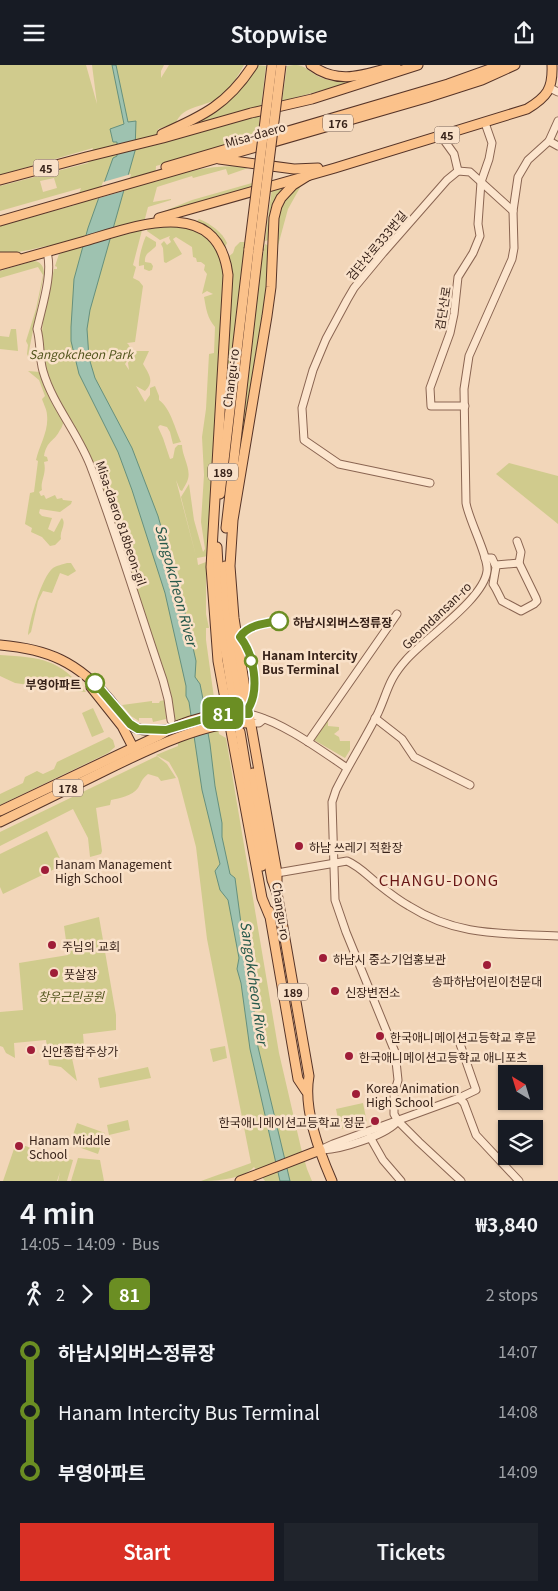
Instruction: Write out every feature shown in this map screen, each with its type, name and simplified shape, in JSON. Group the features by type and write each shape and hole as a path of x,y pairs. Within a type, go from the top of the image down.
{"main road":[{"name":"45","path":"2,180 162,136 210,111 232,92 253,65"},
{"path":"254,249 272,65"},
{"name":"Changu-ro","path":"237,695 226,606 225,547 228,499 254,249 280,65"},
{"path":"311,65 331,76 341,77 357,76 402,65"},
{"path":"162,136 312,99 418,65"},
{"name":"Misa-daero","path":"0,221 70,198 440,87 501,65"},
{"name":"Misa-daero","path":"160,172 215,159 426,98 482,80 515,65"},
{"name":"45","path":"0,257 32,256 47,252 441,137 527,109 554,90 550,65"},
{"path":"512,114 538,98 543,92 548,79 550,65"},
{"path":"215,159 294,169 336,167"},
{"path":"277,893 277,873 246,725 230,566 232,520 267,316 276,212 281,198 286,191 309,175"},
{"name":"Misa-daero","path":"0,215 70,198"},
{"path":"143,224 178,221 194,225 210,236 218,245 228,275 211,567 218,661 262,899 269,915"},
{"path":"0,265 32,256"},
{"path":"0,645 32,649 60,658 94,682 133,726 144,730 166,730"},
{"path":"0,650 42,658 67,669 80,678 92,689 116,718 135,751"},
{"name":"178","path":"0,822 135,751 166,730 227,713 246,725"},
{"name":"178","path":"0,811 135,751 152,748 217,726 230,723 246,725"},
{"name":"Changu-ro","path":"246,725 269,865 277,893 309,1077 306,1091"},
{"name":"Changu-ro","path":"246,725 269,915 298,1079 306,1091 316,1139 332,1181"},
{"path":"240,1181 262,1177 320,1150"}],"street":[{"name":"Geomdansan-ro","path":"398,1121 394,1114 393,1106 398,1080 395,1052 346,932 335,900 333,796 375,718 396,671 417,648 467,603 481,586 487,573 485,559 469,518 466,503 465,379 469,356 512,259 514,248 513,211 515,190 521,170 532,155 549,141 558,121"},
{"path":"481,182 492,143 485,123"},
{"path":"441,137 454,154 458,171 470,172 513,211"},
{"path":"549,141 558,146"},
{"name":"검단산로333번길","path":"430,483 339,464 304,440 302,408 326,339 354,288 434,194 458,171"},
{"name":"검단산로","path":"465,406 431,406 430,389 450,333 458,277 473,253 480,236 478,223 481,182"},
{"name":"Misa-daero 818beon-gil","path":"47,252 49,261 48,275 37,329 42,369 55,399 90,464 105,503 163,680 171,720"},
{"path":"485,559 492,559 496,565 493,583 502,601 521,611 534,604 537,601 518,563 521,552 517,541"},
{"path":"496,565 518,563"},
{"path":"308,742 397,614"},
{"path":"375,718 402,739 414,757 470,785"},
{"path":"246,725 259,723 264,719 308,742 347,768"},
{"path":"277,873 347,861 410,907 436,921 460,929 497,934 558,936"},
{"path":"320,1150 333,1143 398,1121 476,1090 461,1043"},
{"path":"459,1098 464,1103 476,1135 519,1181"},
{"path":"320,1150 335,1149 370,1137 390,1129 398,1121"},
{"path":"398,1121 461,1181"},
{"path":"370,1137 383,1159 401,1181"}],"green space":[{"name":"Sangokcheon Park","path":"0,65 86,65 97,104 92,65 164,65 161,71 161,78 169,65 244,65 220,97 189,109 179,117 176,123 158,129 157,143 260,115 258,136 156,166 155,182 179,174 214,167 251,167 228,175 226,169 193,178 192,176 157,187 153,202 171,200 148,207 133,265 136,267 133,278 143,286 135,342 127,343 130,353 125,364 129,370 128,363 133,351 149,351 143,364 149,375 150,384 145,391 136,386 145,402 150,395 150,388 155,386 159,400 170,414 181,442 173,444 167,427 160,425 158,427 170,459 173,458 175,448 178,445 182,445 189,475 182,491 176,480 196,556 181,497 189,484 194,520 203,552 205,549 201,522 204,475 202,437 206,409 209,354 214,353 215,327 206,309 204,297 213,294 207,291 202,294 207,274 204,270 205,265 197,262 196,258 193,257 192,247 176,237 173,239 182,254 166,263 164,262 161,244 164,241 167,245 171,242 170,236 160,240 147,231 148,228 168,223 201,231 219,251 224,274 208,556 197,558 198,565 206,562 206,614 209,628 206,628 206,640 219,734 226,738 279,1053 301,1148 312,1181 265,1181 254,1167 236,1177 201,1181 251,1163 207,939 196,847 178,778 169,762 156,755 178,746 177,730 105,495 44,370 42,327 54,269 57,269 55,266 63,244 16,253 0,254 0,226 75,205 81,188 0,211 0,186 88,163 93,148 0,175","holes":["54,178 57,188 43,192 40,181"]},
{"path":"257,65 266,66 261,107 185,128 205,117"},
{"path":"287,66 302,66 322,78 338,81 354,80 387,73 282,101"},
{"path":"252,183 251,189 160,215 162,212 192,200"},
{"path":"289,183 269,240 265,241 272,188"},
{"path":"302,184 288,209 276,253 277,215 287,194"},
{"path":"199,219 212,226 222,235 227,243 224,249 196,222"},
{"path":"146,236 156,242 156,246 145,259 145,262 151,263 153,266 152,270 149,271 144,269 144,265 139,266"},
{"path":"240,242 245,242 222,448 227,258 233,253 235,247"},
{"path":"265,244 269,246 265,301 238,471 234,482 259,276"},
{"path":"33,261 41,265 44,274 28,356 26,341 36,309 43,275 38,267 0,278 0,271"},
{"path":"11,329 16,329 18,351 0,349 0,336 9,337"},
{"path":"28,371 40,372 64,422 58,434 45,451 44,456 47,457 48,461 44,462 45,470 42,490 39,492 46,499 55,495 57,499 62,498 63,500 72,501 71,504 60,512 40,509 39,513 42,516 52,518 48,529 54,532 62,518 63,521 61,539 55,545 50,546 42,537 31,532 32,528 25,524 30,493 34,492 38,461 36,460 47,421 42,399 45,396 39,380"},
{"path":"509,463 558,476 558,524 496,474"},
{"path":"71,563 76,571 68,576 60,573 52,593 43,591 38,601 31,632 28,635 33,610 45,580 53,568"},
{"path":"0,655 38,659 58,666 67,672 86,692 15,683 0,676"},
{"path":"165,700 166,719 153,722 152,718 139,718 139,721 131,716 122,705 152,701 152,703 159,703"},
{"path":"93,708 104,732 92,737 82,713"},
{"path":"328,720 328,726 339,727 339,730 334,734 339,737 340,741 350,741 350,750 345,758 314,740"},
{"path":"109,737 113,740 115,747 108,753 0,805 0,794 23,783 25,777 37,771 43,774 54,769 57,762"},
{"path":"157,756 167,764 176,778 161,781 158,777 148,774 133,793 111,800 110,805 96,808 101,854 90,857 88,838 73,809 0,846 0,832"},
{"path":"47,831 63,865 3,894 0,887 0,854"},
{"name":"창우근린공원","path":"99,917 116,1015 116,1030 83,1034 84,1046 70,1049 77,1081 61,1067 49,1065 46,1040 14,1043 15,1058 6,1053 3,1047 0,1046 0,1012 23,1010 19,963 68,955 64,926"},
{"path":"225,1046 227,1058 213,1062 210,1049"},
{"path":"148,1067 151,1078 100,1088 98,1078"},
{"path":"363,1103 367,1123 340,1129 336,1109"},
{"path":"128,1120 130,1130 109,1135 107,1125"},
{"path":"77,1123 105,1133 98,1154 70,1144"},
{"name":"Hanam Middle School","path":"16,1143 73,1160 67,1181 58,1181 60,1172 57,1181 3,1181"},
{"path":"78,1158 100,1160 104,1181 71,1181"}],"water":[{"name":"Sangokcheon River","path":"112,65 116,65 128,122 136,121 135,151 90,310 87,329 89,358 95,378 132,448 158,516 185,612 196,661 195,677 200,684 203,699 222,823 222,837 230,874 235,878 242,931 241,938 251,983 258,1047 290,1181 280,1181 250,1049 241,983 237,969 239,958 228,900 220,890 215,871 220,864 202,790 189,702 186,696 186,686 165,593 118,452 79,374 71,341 74,279 88,228 113,158 117,156 117,142 113,142 110,129 124,124"}],"pier":[{"path":"131,174 127,190 96,199 103,182"}],"tunnel":[{"path":"240,694 246,731"},
{"path":"233,696 240,732"}],"bus line":[{"name":"81","path":"95,683 130,724 138,729 166,730 220,714 249,714 248,709 255,689 248,648 240,637 244,632 263,623 279,621"}],"place":[{"name":"하남시외버스정류장","path":"279,621"},
{"name":"Hanam Intercity Bus Terminal","path":"251,661"},
{"name":"부영아파트","path":"95,683"},
{"name":"하남 쓰레기 적환장","path":"299,846"},
{"name":"Hanam Management High School","path":"45,870"},
{"name":"주님의 교회","path":"52,945"},
{"name":"하남시 중소기업홍보관","path":"323,958"},
{"name":"송파하남어린이천문대","path":"487,965"},
{"name":"풋살장","path":"54,973"},
{"name":"신장변전소","path":"335,991"},
{"name":"한국애니메이션고등학교 후문","path":"380,1036"},
{"name":"신안종합주상가","path":"31,1050"},
{"name":"한국애니메이션고등학교 애니포츠","path":"349,1056"},
{"name":"Korea Animation High School","path":"356,1094"},
{"name":"한국애니메이션고등학교 정문","path":"375,1121"},
{"name":"Hanam Middle School","path":"19,1146"}],"district":[{"name":"CHANGU-DONG","path":"439,879"}]}
